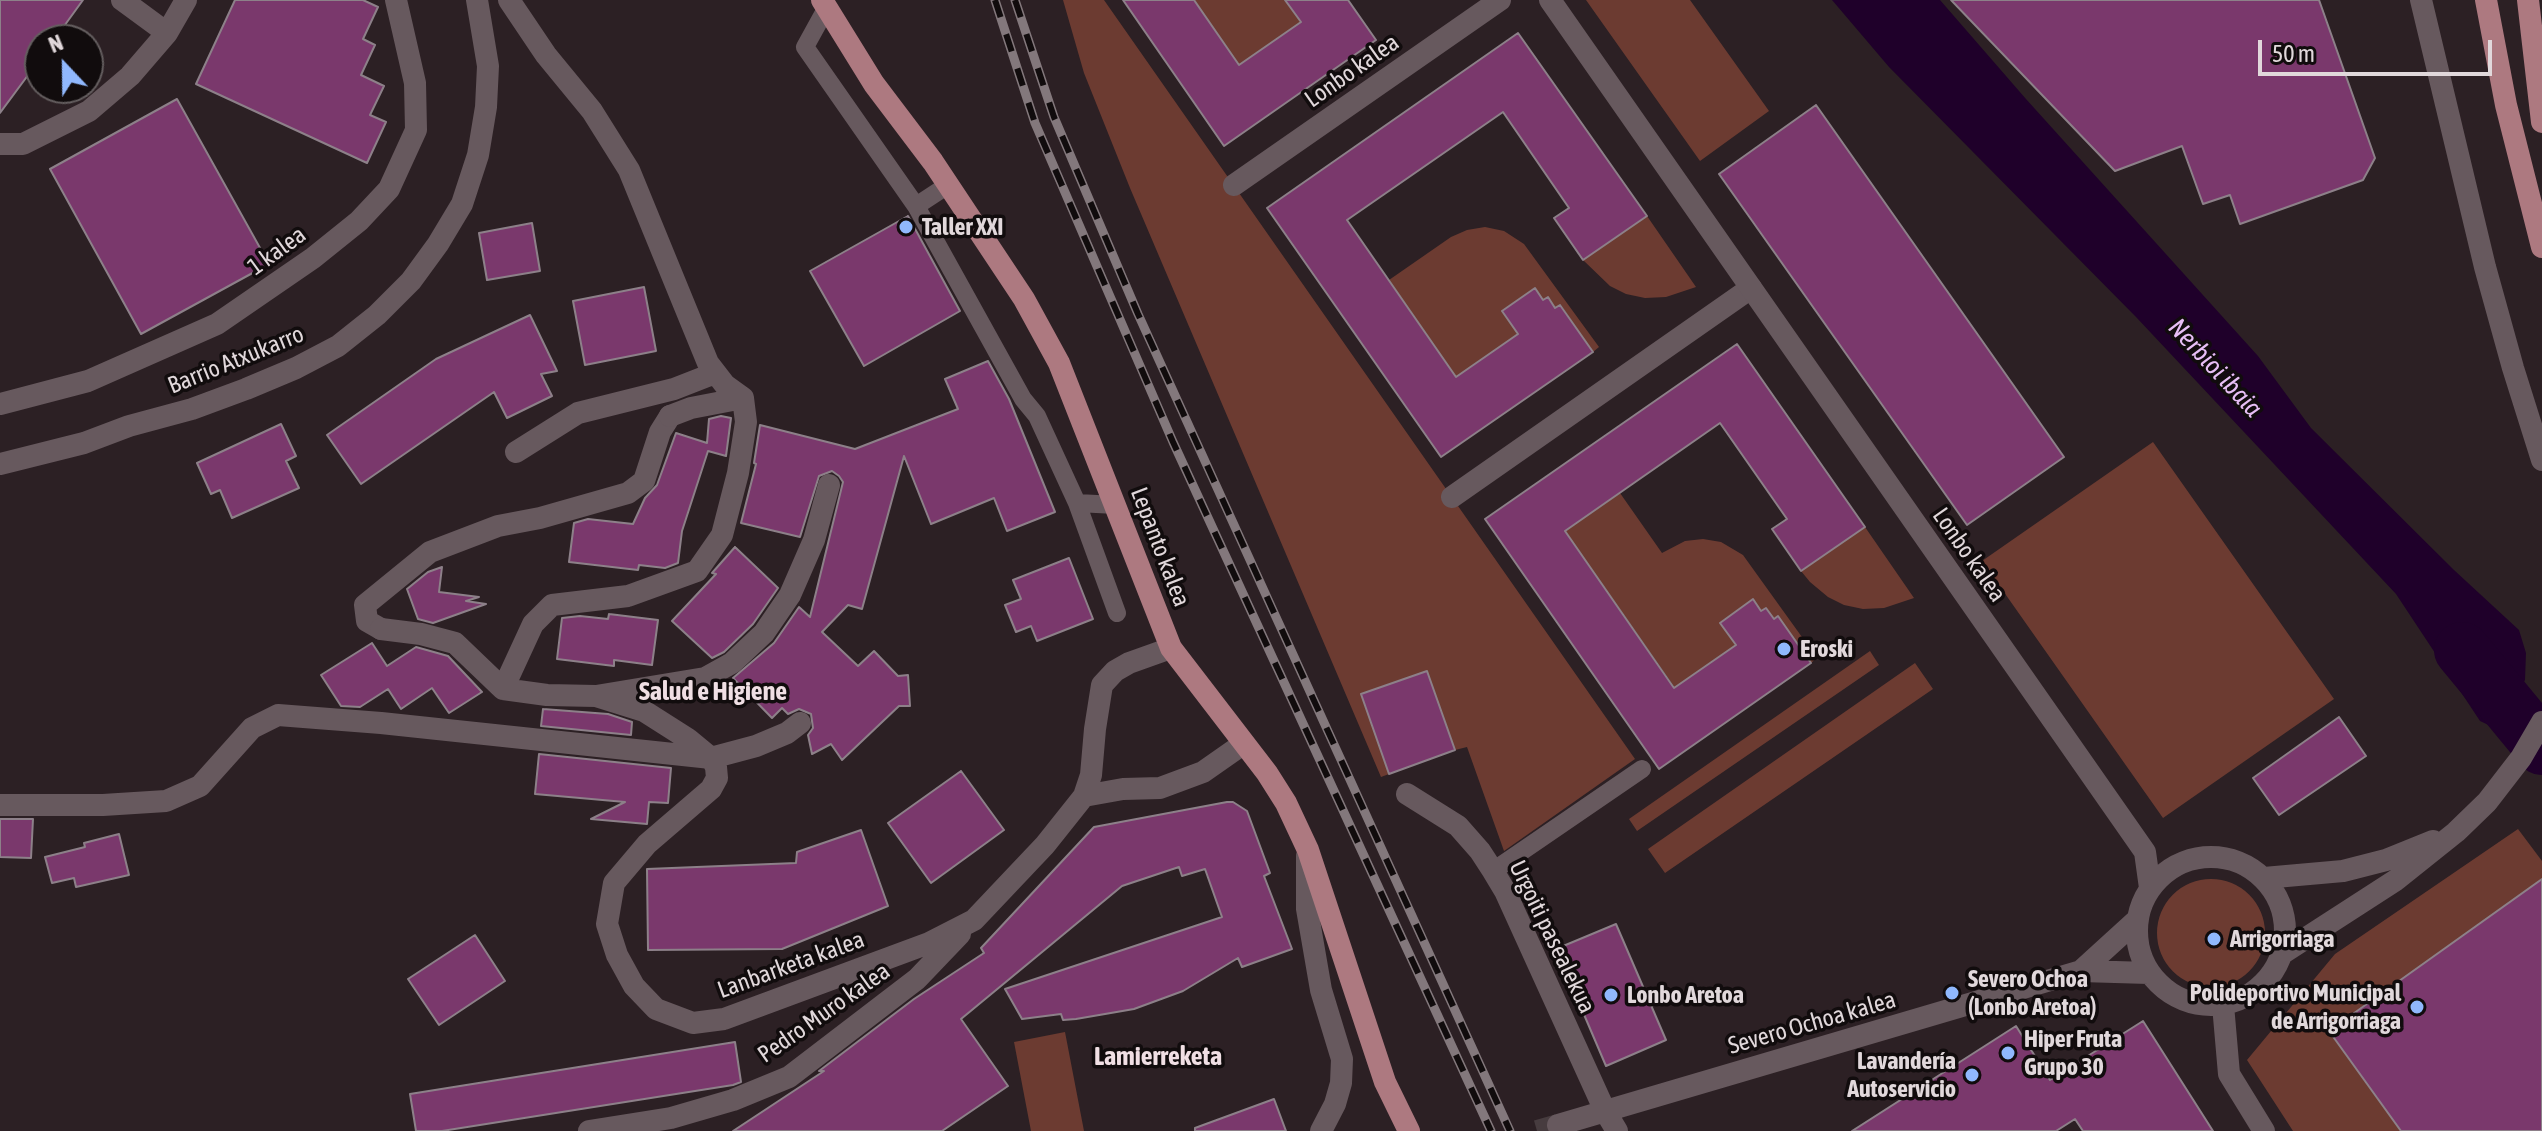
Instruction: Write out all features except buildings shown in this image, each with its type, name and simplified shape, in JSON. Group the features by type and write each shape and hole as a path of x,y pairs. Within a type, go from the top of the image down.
{"main road":[{"path":"2486,0 2506,105 2542,247"},
{"path":"2528,0 2542,122"},
{"name":"Lepanto kalea","path":"825,4 874,84 948,185 1024,299 1059,363 1171,648 1267,773 1286,803 1308,850 1385,1082 1409,1131"}],"street":[{"path":"122,0 167,33"},
{"path":"0,144 23,144 89,111 130,76 167,33 186,0"},
{"name":"1 kalea","path":"0,404 88,381 217,324 313,258 359,221 389,189 416,130 415,83 396,0"},
{"name":"Barrio Atxukarro","path":"0,464 84,443 246,389 338,346 377,315 411,281 438,244 462,204 478,155 486,107 488,66 477,0"},
{"path":"503,689 533,624 552,605 628,596 697,571 722,535 738,473 746,422 743,398 725,385 708,363 629,170 592,111 546,55 509,0"},
{"name":"Lonbo kalea","path":"1234,185 1500,0"},
{"name":"Lonbo kalea","path":"1550,0 2145,852 2150,888"},
{"path":"2421,0 2485,267 2542,460"},
{"path":"1452,497 1751,288"},
{"path":"516,452 578,413 674,389 715,373"},
{"path":"743,398 691,408 670,416 660,432 644,481 628,493 540,518 498,526 430,552 365,605 367,621 381,629 421,634 455,643 503,689 547,695 596,696 705,678 732,663 764,633 790,595 814,540 829,485"},
{"name":"Lanbarketa kalea","path":"711,758 717,778 711,789 647,844 614,883 607,924 617,955 634,986 656,1009 693,1023 724,1019 929,943 974,920 1045,845 1084,796 1091,775 1102,685 1122,667 1147,654 1171,648"},
{"path":"596,696 644,711 711,758"},
{"path":"0,805 103,805 166,801 200,786 252,728 278,715 711,758 756,746 787,733 800,723"},
{"path":"2283,953 2396,880 2456,832 2496,791 2521,758 2542,722"},
{"path":"1084,796 1123,789 1160,788 1203,772 1243,744"},
{"path":"1094,756 1123,789"},
{"name":"Urgoiti pasealekua","path":"1407,794 1458,826 1493,871 1617,1131"},
{"path":"2264,878 2357,867 2386,860 2456,832"},
{"path":"1308,850 1307,909 1321,990 1342,1059 1341,1083 1335,1104 1321,1131"},
{"path":"2145,852 2177,865"},
{"path":"2195,858 2232,860 2264,878 2276,894 2284,913 2286,933 2283,953 2261,987 2243,999 2223,1005 2202,1005 2181,1000 2163,989 2149,973 2136,937 2137,920 2150,888 2177,865 2195,858"},
{"name":"Pedro Muro kalea","path":"589,1131 671,1118 733,1100 789,1077 917,979 974,920"},
{"name":"Severo Ochoa kalea","path":"2081,971 2137,920"},
{"name":"Severo Ochoa kalea","path":"1558,1125 2081,971 2149,973"},
{"path":"2223,1005 2229,1074 2264,1131"}],"lane":[{"path":"825,4 805,47 916,206 1023,399 1037,416 1077,503 1117,613"},
{"path":"916,206 948,185"},
{"path":"1077,503 1116,505"},
{"path":"1493,871 1642,769"}],"shaded area":[{"path":"1063,0 1104,0 1635,759 1504,851 1467,747 1455,750 1427,671 1389,774 1381,777 1130,188 1084,73"},
{"path":"1194,0 1285,0 1301,22 1239,65"},
{"path":"1586,0 1690,0 1769,111 1700,161"},
{"path":"1647,216 1696,287 1666,297 1645,298 1626,294 1610,286 1583,260"},
{"path":"1485,227 1504,231 1524,244 1599,347 1593,352 1561,305 1555,308 1548,297 1543,300 1535,288 1502,311 1518,334 1456,377 1389,280 1451,237"},
{"path":"2153,442 2334,699 2163,818 1982,561"},
{"path":"1620,493 1662,553 1685,541 1703,539 1721,542 1743,555 1817,658 1811,663 1778,616 1774,619 1766,608 1761,611 1753,599 1720,623 1736,645 1675,688 1565,531"},
{"path":"1865,527 1914,598 1884,608 1863,609 1844,605 1828,597 1801,571"},
{"path":"1870,651 1879,665 1637,831 1629,819"},
{"path":"1915,663 1933,689 1665,873 1648,849"},
{"name":"Polideportivo Municipal de Arrigorriaga","path":"2518,829 2542,861 2542,1131 2293,1131 2247,1060 2335,954"},
{"path":"2211,879 2232,883 2249,895 2261,912 2265,933 2261,954 2249,971 2232,983 2211,987 2190,983 2173,971 2161,954 2157,933 2161,912 2173,895 2190,883"},
{"path":"1065,1032 1084,1131 1031,1131 1014,1042"}],"water":[{"path":"1832,0 1940,0 2258,356 2311,428 2519,630 2526,653 2525,680 2499,730 2480,721 2396,594 2136,317 1889,67"}],"waterway":[{"name":"Nerbioi ibaia","path":"2462,650 2542,747"}],"tunnel":[{"path":"1537,1131 1558,1125"}],"railway":[{"path":"995,0 1035,123 1173,442 1491,1131"},
{"path":"1015,0 1054,117 1138,314 1510,1131"}],"place":[{"name":"Taller XXI","path":"906,227"},
{"name":"Eroski","path":"1784,649"},
{"name":"Arrigorriaga","path":"2214,939"},
{"name":"Severo Ochoa (Lonbo Aretoa)","path":"1952,993"},
{"name":"Lonbo Aretoa","path":"1611,995"},
{"name":"Polideportivo Municipal de Arrigorriaga","path":"2417,1007"},
{"name":"Hiper Fruta Grupo 30","path":"2008,1053"},
{"name":"Lavandería Autoservicio","path":"1972,1075"}],"district":[{"name":"Salud e Higiene","path":"713,692"},
{"name":"Lamierreketa","path":"1158,1057"}]}
